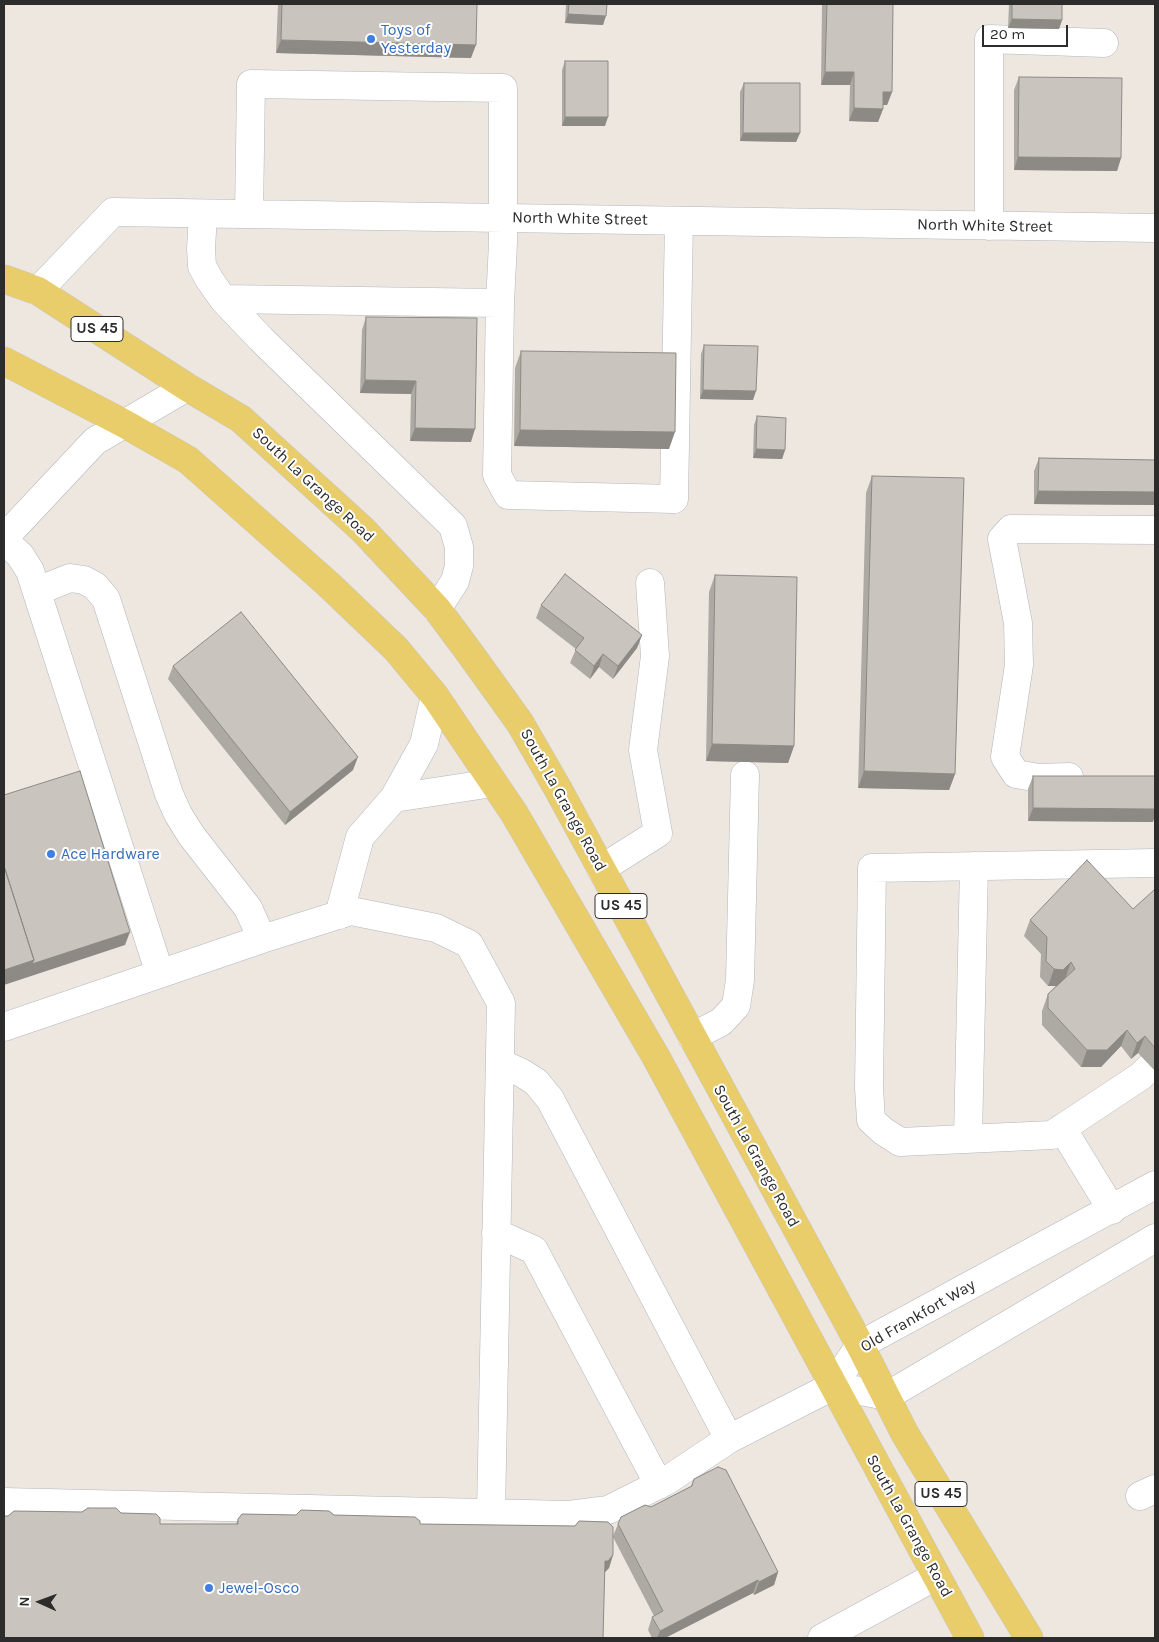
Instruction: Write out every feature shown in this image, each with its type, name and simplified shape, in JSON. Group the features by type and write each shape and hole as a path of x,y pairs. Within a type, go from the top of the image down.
{"main road":[{"name":"South La Grange Road","path":"4,279 38,290 187,387 241,419 363,530 437,609 520,722 860,1345 905,1434 1028,1638"},
{"name":"South La Grange Road","path":"4,361 125,424 188,460 328,584 396,649 435,696 514,813 656,1057 970,1638"}],"street":[{"path":"989,226 989,39 1104,43"},
{"path":"249,214 251,84 503,88 503,243 497,475 508,495 674,499 679,221"},
{"name":"North White Street","path":"38,290 113,212 1155,228"},
{"path":"203,214 202,266 208,280 223,299 261,339 453,526 459,548 459,566 455,581 437,609"},
{"path":"223,299 500,303"},
{"path":"160,974 30,571 20,555 4,539 95,441 187,387"},
{"path":"1097,777 1039,778 1016,774 1005,757 1019,665 1019,640 1018,623 1002,539 1011,529 1155,530"},
{"path":"37,591 70,578 84,580 95,586 106,599 166,784 178,814 191,835 248,908 262,939"},
{"path":"601,869 658,833 643,750 654,656 650,583"},
{"path":"339,915 360,837 394,798 424,744 435,696"},
{"path":"692,1038 721,1022 736,1006 740,980 745,775"},
{"path":"394,798 493,783"},
{"path":"1155,863 872,868 869,1088 871,1120 882,1131 900,1142 1052,1135 1140,1076 1155,1062"},
{"path":"968,1138 974,866"},
{"path":"4,1027 262,939 351,911 436,928 469,944 501,1003 492,1514"},
{"path":"500,1063 536,1082 550,1098 730,1440"},
{"path":"1062,1128 1112,1210"},
{"name":"Old Frankfort Way","path":"833,1386 860,1345 1155,1185"},
{"path":"496,1233 534,1250 659,1485"},
{"path":"4,1502 492,1514 569,1515 608,1510 659,1485 730,1440 833,1386 887,1396 1155,1238"},
{"path":"822,1638 936,1576"}],"building":[{"path":"282,4 477,4 476,45 281,40"},
{"path":"569,4 607,4 606,16 568,14"},
{"path":"827,4 893,4 892,92 883,92 883,109 854,108 854,72 825,72"},
{"path":"1012,4 1062,4 1062,20 1012,19"},
{"path":"565,61 608,61 608,117 565,117"},
{"path":"1019,77 1122,78 1121,158 1018,157"},
{"path":"744,83 800,83 800,133 743,133"},
{"path":"366,317 477,318 475,429 415,428 416,381 365,380"},
{"path":"704,345 758,346 756,391 703,390"},
{"path":"521,351 676,353 675,432 520,430"},
{"path":"757,416 786,418 785,450 756,449"},
{"path":"1039,458 1155,460 1155,492 1038,491"},
{"path":"872,476 964,478 955,774 864,771"},
{"path":"565,574 642,635 618,666 603,654 594,666 575,650 584,638 541,605"},
{"path":"715,575 797,577 794,746 712,744"},
{"path":"241,612 358,757 290,812 173,666"},
{"name":"Ace Hardware","path":"80,771 130,932 32,964 34,960 4,866 4,795"},
{"path":"1033,776 1155,776 1155,809 1033,808"},
{"path":"1087,860 1133,909 1155,890 1155,1048 1145,1036 1137,1043 1127,1030 1107,1050 1087,1050 1048,1008 1048,994 1075,969 1071,962 1063,970 1054,969 1046,961 1047,937 1030,920"},
{"path":"4,866 34,960 4,970"},
{"path":"718,1467 726,1470 778,1572 759,1582 758,1580 660,1631 652,1617 663,1611 618,1524 621,1517 645,1505 651,1507 692,1486 694,1479"},
{"name":"Jewel-Osco","path":"88,1508 116,1508 121,1513 156,1514 160,1518 160,1524 238,1524 238,1519 242,1514 296,1515 301,1510 329,1511 334,1515 415,1517 420,1521 420,1524 575,1526 579,1521 608,1522 613,1527 613,1555 608,1561 605,1561 603,1638 4,1638 4,1516 8,1516 14,1511 82,1512"}],"place":[{"name":"Toys of Yesterday","path":"371,39"},
{"name":"Ace Hardware","path":"51,854"},
{"name":"Jewel-Osco","path":"209,1588"}]}
